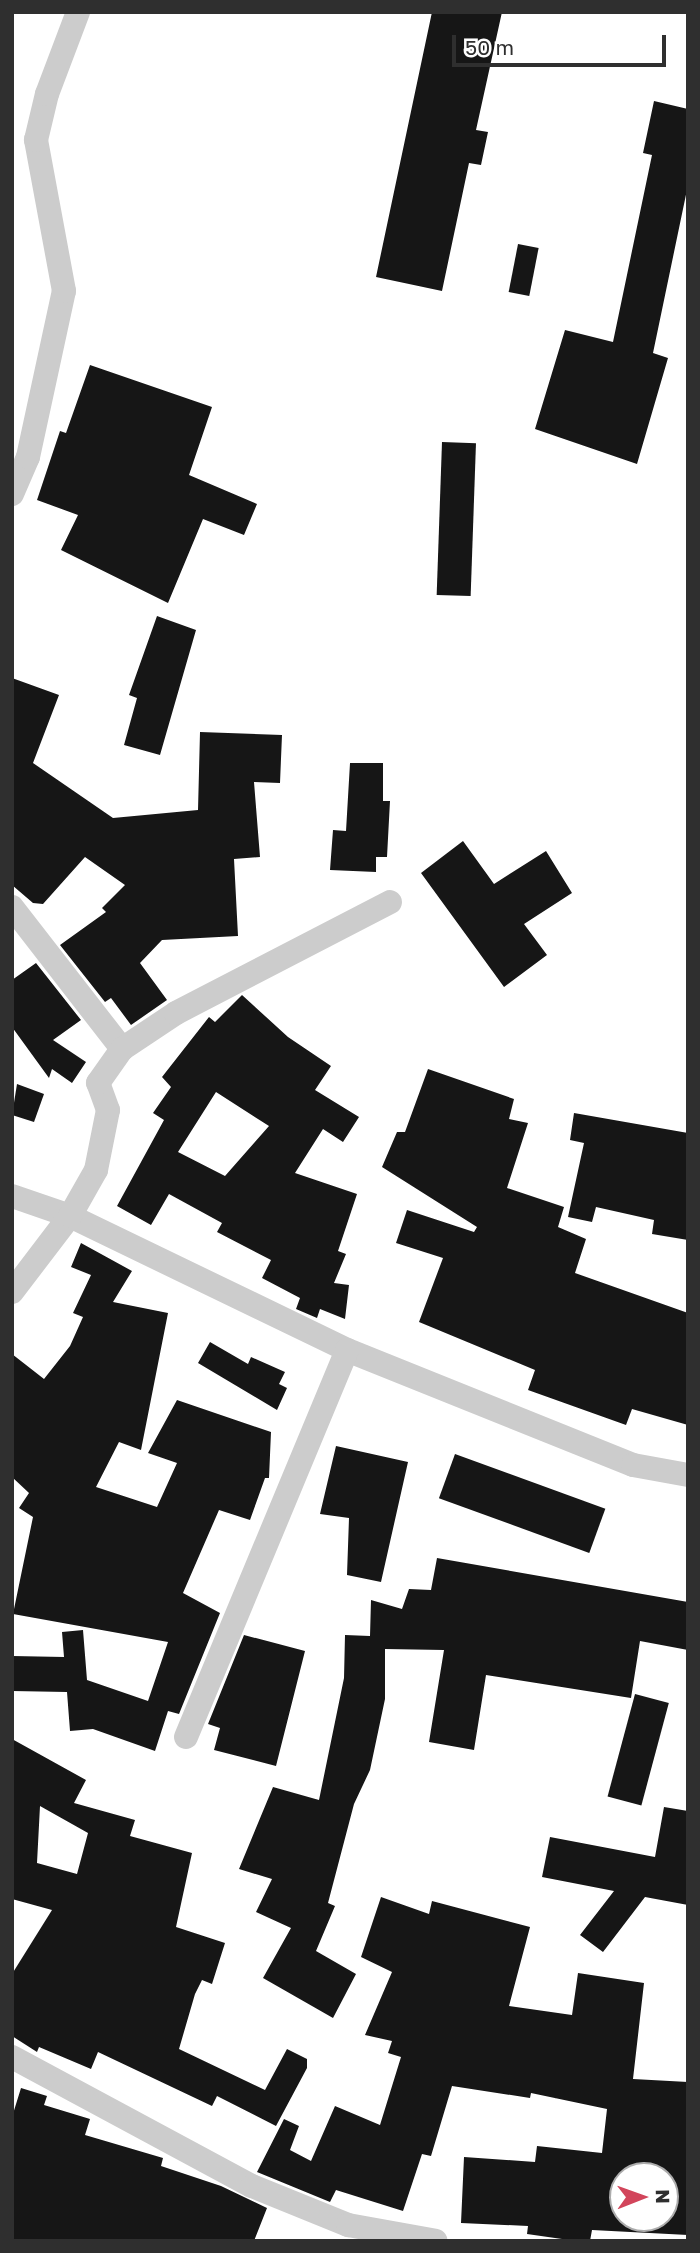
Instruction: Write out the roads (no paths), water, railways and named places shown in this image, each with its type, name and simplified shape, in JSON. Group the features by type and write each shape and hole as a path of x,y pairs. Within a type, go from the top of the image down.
{"street":[{"path":"12,494 28,457 64,291 36,140 47,94 78,12"},
{"path":"12,1292 71,1216 96,1170 108,1110 98,1083 122,1049 176,1013 390,902"},
{"path":"12,906 122,1049"},
{"path":"12,1196 71,1216 347,1350 633,1465 688,1475"},
{"path":"186,1737 347,1350"},
{"path":"12,2057 252,2186 348,2225 436,2241"}]}
